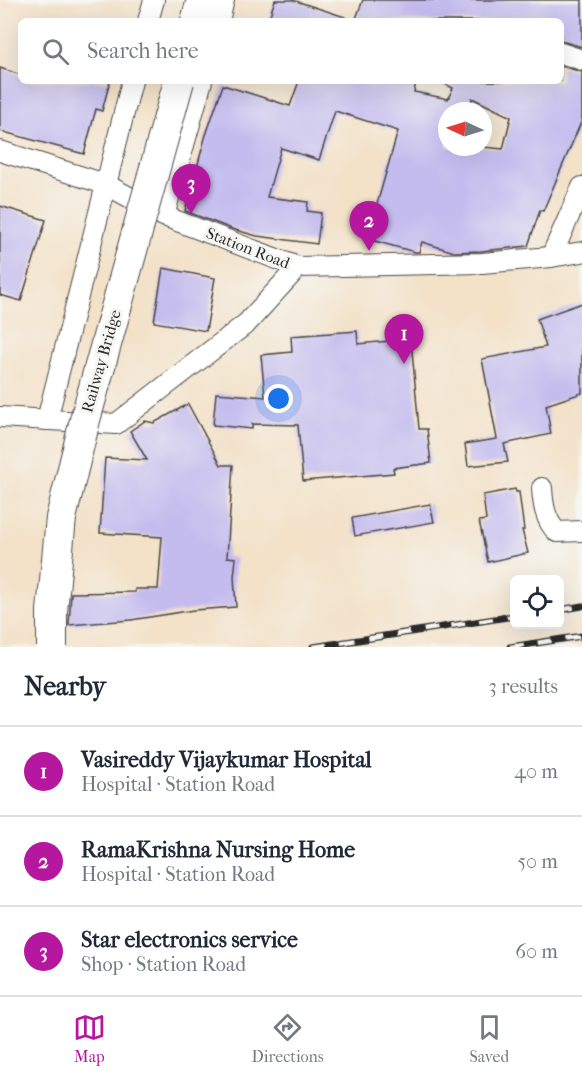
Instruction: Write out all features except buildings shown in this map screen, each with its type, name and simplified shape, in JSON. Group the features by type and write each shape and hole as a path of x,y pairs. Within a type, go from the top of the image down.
{"main road":[{"path":"197,18 202,0"},
{"name":"Railway Bridge","path":"52,647 52,611 61,519 87,412 178,84"}],"street":[{"path":"149,18 154,0"},
{"path":"220,18 224,0"},
{"path":"564,55 582,60"},
{"path":"47,420 131,84"},
{"path":"164,216 201,84"},
{"name":"Station Road","path":"0,151 105,184 164,216 298,267 482,263 582,252"},
{"path":"551,257 582,187"},
{"path":"0,417 116,424 247,323 298,267"},
{"path":"542,488 547,517 552,527 557,532 582,531"}],"railway":[{"path":"564,609 582,606"},
{"path":"313,647 510,617"},
{"path":"510,647 582,636"}],"place":[{"name":"Star electronics service","path":"191,214"},
{"name":"RamaKrishna Nursing Home","path":"369,251"},
{"name":"Vasireddy Vijaykumar Hospital","path":"404,364"}]}
